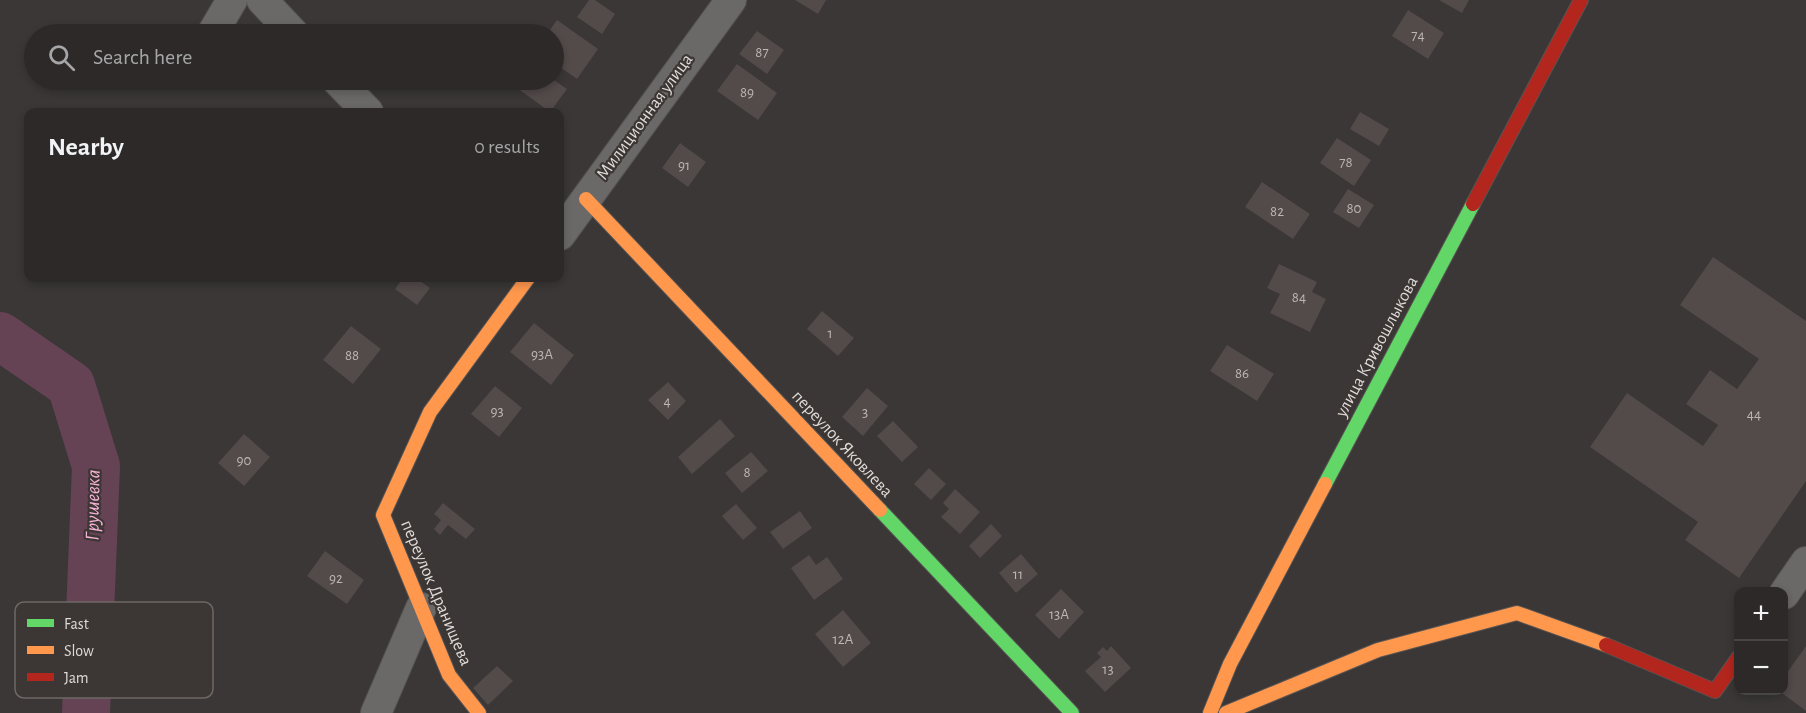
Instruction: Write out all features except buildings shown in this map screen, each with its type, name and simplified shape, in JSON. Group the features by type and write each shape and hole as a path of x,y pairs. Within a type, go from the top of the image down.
{"street":[{"path":"218,24 232,0"},
{"path":"262,0 285,24"},
{"name":"Милиционная улица","path":"564,229 731,0"},
{"name":"улица Кривошлыкова","path":"1210,713 1230,664 1581,0"},
{"path":"347,90 364,108"},
{"name":"переулок Яковлева","path":"586,199 1072,713"},
{"name":"переулок Дранищева","path":"479,713 449,675 383,515 429,412 525,282"},
{"path":"1788,588 1806,562"},
{"path":"376,713 421,608"},
{"path":"1226,713 1378,650 1517,613 1620,650 1715,691 1734,664"}],"waterway":[{"name":"Грушевка","path":"0,336 71,385 96,466 90,602"},
{"name":"Грушевка","path":"86,713 87,698"}],"traffic: fast":[{"path":"1325,484 1473,204"},
{"path":"880,510 1072,713"}],"traffic: slow":[{"path":"586,199 880,510"},
{"path":"479,713 449,675 383,515 430,412 525,282"},
{"path":"1210,713 1230,664 1325,484"},
{"path":"1226,713 1378,650 1517,613 1606,645"}],"traffic: jam":[{"path":"1473,204 1581,0"},
{"path":"1606,645 1715,691 1734,664"}]}
